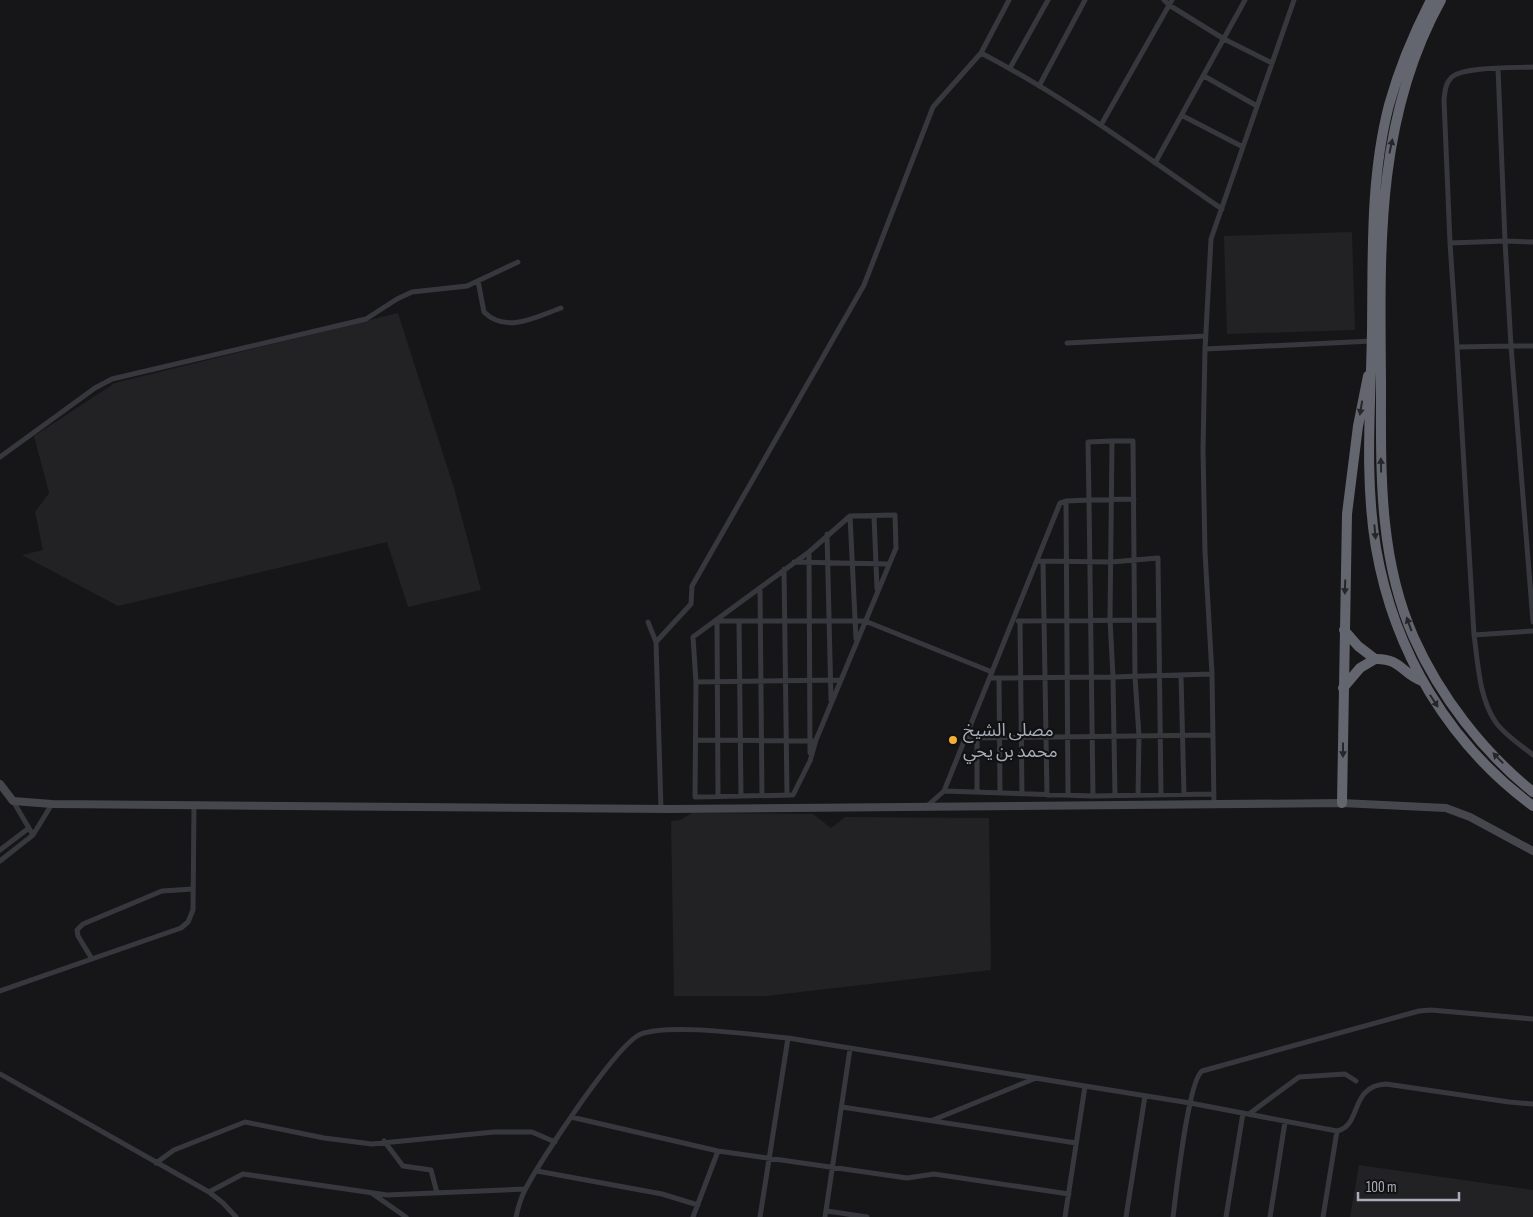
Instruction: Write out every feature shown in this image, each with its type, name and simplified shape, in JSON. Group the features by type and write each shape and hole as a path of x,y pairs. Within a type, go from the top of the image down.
{"highway":[{"path":"1431,0 1402,66 1389,106 1383,136 1374,213 1370,449 1376,548 1389,597 1422,681 1432,699 1468,747 1490,770 1533,806"},
{"path":"1441,0 1420,45 1410,73 1396,119 1387,167 1382,215 1380,285 1381,469 1385,535 1390,564 1414,638 1437,681 1460,716 1484,744 1533,792"},
{"path":"1342,804 1347,514 1364,393 1372,361"},
{"path":"1344,630 1358,646 1375,659 1397,662 1414,678 1422,681"},
{"path":"1343,688 1360,668 1375,659"}],"street":[{"path":"656,642 691,604 692,586 864,284 933,107 981,53 1009,0"},
{"path":"1010,68 1048,0"},
{"path":"1039,86 1085,0"},
{"path":"1164,0 1224,39 1272,64"},
{"path":"1155,163 1183,116 1244,0"},
{"path":"1214,804 1212,674 1205,552 1203,450 1205,349 1211,239 1294,0"},
{"path":"1101,125 1170,3"},
{"path":"981,53 1010,68 1101,125 1222,209"},
{"path":"1533,67 1458,72 1452,76 1446,85 1444,100 1450,244 1474,635 1482,686 1488,709 1496,723 1533,755"},
{"path":"1498,68 1511,346 1533,622"},
{"path":"1204,76 1257,106"},
{"path":"1183,116 1243,148"},
{"path":"1450,244 1505,241 1533,242"},
{"path":"0,457 95,388 112,379 366,320 397,298 412,292 467,286 518,262"},
{"path":"478,282 484,312 497,321 511,324 524,322 561,308"},
{"path":"1067,343 1206,336"},
{"path":"1205,349 1372,341"},
{"path":"1457,347 1533,346"},
{"path":"1112,441 1110,620 1115,796"},
{"path":"1093,796 1088,442 1112,441 1133,441 1135,677 1139,736 1138,795"},
{"path":"926,807 944,791 1040,560 1060,503 1066,501 1134,499"},
{"path":"1066,501 1068,795"},
{"path":"808,552 813,741 810,761 793,795 695,796 696,682 693,637 808,552 850,516 895,515 896,548 831,703 813,741"},
{"path":"850,516 856,642"},
{"path":"874,516 877,592"},
{"path":"828,534 831,703"},
{"path":"1040,560 1111,562 1158,558 1161,795"},
{"path":"1040,560 1045,620 1047,795"},
{"path":"793,562 889,564"},
{"path":"784,569 787,795"},
{"path":"760,588 762,621 762,796"},
{"path":"1013,622 1090,619 1159,620"},
{"path":"717,621 865,621 999,678 1135,677 1212,674"},
{"path":"717,621 718,796"},
{"path":"1020,621 1022,794"},
{"path":"648,622 656,642 661,809"},
{"path":"738,622 741,796"},
{"path":"1474,635 1533,631"},
{"path":"1180,675 1184,794"},
{"path":"999,678 1000,793"},
{"path":"696,682 840,680"},
{"path":"966,738 1114,735 1213,736"},
{"path":"977,738 977,792"},
{"path":"696,740 813,741"},
{"path":"0,784 13,801 33,835"},
{"path":"944,791 1093,796 1214,794"},
{"path":"13,801 52,804 661,809 1342,804 1446,808 1470,817 1533,851"},
{"path":"1,858 33,835 52,804"},
{"path":"0,991 181,928 188,922 193,910 194,805"},
{"path":"0,850 29,828"},
{"path":"92,959 78,936 77,930 83,924 162,891 193,889"},
{"path":"1173,1217 1190,1103 1196,1078 1202,1071 1419,1011 1431,1010 1533,1019"},
{"path":"516,1217 525,1189 571,1118 617,1054 638,1035 650,1032 682,1031 788,1038 1190,1103 1337,1131 1346,1127 1365,1092 1375,1085 1386,1084 1533,1104"},
{"path":"760,1217 788,1038"},
{"path":"826,1217 850,1049"},
{"path":"0,1074 209,1192 236,1217"},
{"path":"1226,1217 1246,1114 1298,1077 1345,1074 1356,1081"},
{"path":"931,1120 1037,1078"},
{"path":"1065,1217 1085,1086"},
{"path":"1126,1217 1145,1096"},
{"path":"842,1107 1076,1143"},
{"path":"571,1118 718,1150 834,1168 907,1178 934,1174 1069,1194"},
{"path":"156,1163 174,1150 190,1142 245,1122 324,1138 372,1144 384,1141 494,1132 532,1132 555,1142"},
{"path":"1270,1217 1285,1122"},
{"path":"1323,1217 1337,1131"},
{"path":"384,1141 402,1166 431,1170 437,1193"},
{"path":"693,1217 718,1150"},
{"path":"537,1171 662,1194 698,1205"},
{"path":"209,1192 243,1174 373,1194 525,1189"},
{"path":"373,1194 406,1217"},
{"path":"827,1211 867,1217"}],"shaded area":[{"path":"1352,232 1355,330 1227,334 1224,236"},
{"path":"398,313 454,488 481,590 408,607 387,542 118,606 22,555 43,550 35,512 49,493 34,436 115,383"},
{"path":"692,813 813,814 831,828 845,817 989,818 991,970 766,996 674,996 671,821 680,820"},
{"path":"1359,1165 1533,1190 1533,1217 1350,1217"}],"place":[{"name":"مصلى الشيخ محمد بن يحي","path":"953,740"}]}
